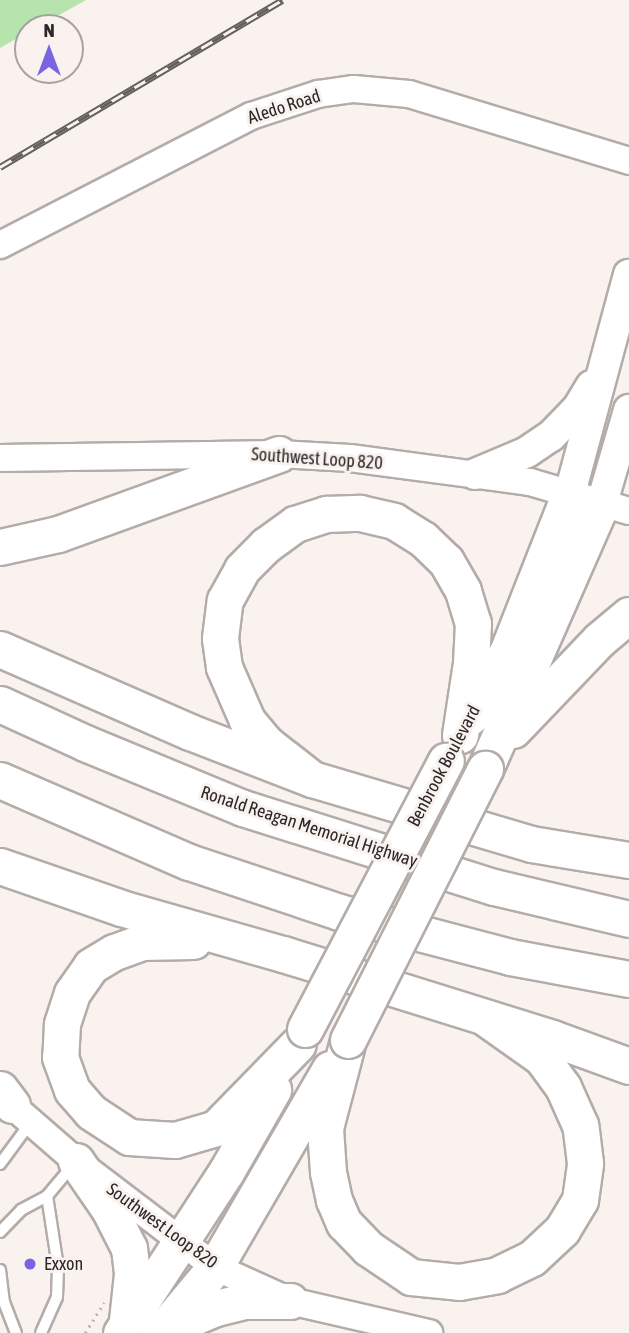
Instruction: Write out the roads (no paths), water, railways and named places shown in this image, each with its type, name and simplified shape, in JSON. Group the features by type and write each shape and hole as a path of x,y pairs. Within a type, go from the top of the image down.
{"highway":[{"path":"0,547 58,534 279,454"},
{"name":"Benbrook Boulevard","path":"124,1329 226,1172 302,1037 453,748 508,650 542,572 600,502"},
{"name":"Benbrook Boulevard","path":"160,1333 215,1267 301,1115 348,1042 491,758 600,502"},
{"path":"312,779 266,743 247,720 224,667 220,638 225,600 242,569 266,544 295,524 326,514 360,513 394,522 423,539 446,561 463,591 472,623 471,663 453,748"},
{"path":"491,758 583,655 629,615"},
{"path":"0,649 190,732 312,779 531,845 629,860"},
{"name":"Ronald Reagan Memorial Highway","path":"0,704 85,743 243,808 494,887 627,918"},
{"path":"0,780 189,862 338,912 510,957 629,979"},
{"path":"561,850 597,847 629,850"},
{"path":"0,866 121,908 283,954 629,1066"},
{"path":"230,940 142,942 114,952 92,966 72,992 62,1024 61,1057 72,1090 91,1112 129,1137 175,1140 216,1128 302,1037"},
{"path":"510,957 531,978 629,998"},
{"path":"348,1042 326,1128 328,1172 334,1200 344,1223 368,1248 411,1276 459,1282 497,1275 532,1258 552,1240 562,1230 580,1200 585,1163 580,1125 563,1087 542,1058 487,1019"},
{"path":"76,1161 109,1209 129,1248 132,1274 124,1329"},
{"path":"171,1333 186,1321 216,1308 245,1301 290,1301"}],"main road":[{"name":"Benbrook Boulevard","path":"600,502 609,355 629,275"},
{"path":"475,474 527,452 551,436 579,408 609,355"},
{"name":"Benbrook Boulevard","path":"600,502 629,410"}],"street":[{"name":"Aledo Road","path":"0,245 251,116 318,94 355,89 409,94 629,160"},
{"name":"Southwest Loop 820","path":"0,458 279,454 350,458 530,482 600,502"},
{"name":"Southwest Loop 820","path":"11,1103 76,1161 215,1267 290,1301 429,1333"}],"lane":[{"path":"0,1164 11,1103"},
{"path":"0,1232 21,1210 47,1196 76,1161"},
{"path":"41,1333 57,1297 58,1266 47,1196"},
{"path":"0,1270 4,1302 16,1333"}],"railway":[{"path":"0,167 282,0"}],"place":[{"name":"Exxon","path":"30,1264"}]}
